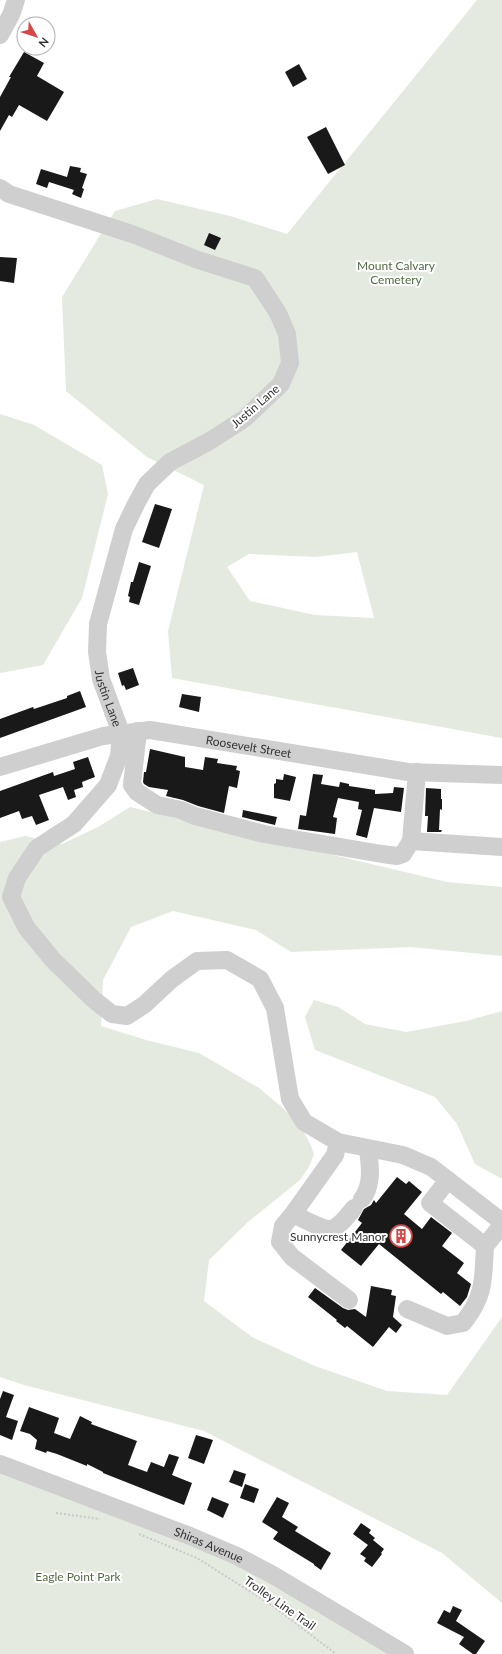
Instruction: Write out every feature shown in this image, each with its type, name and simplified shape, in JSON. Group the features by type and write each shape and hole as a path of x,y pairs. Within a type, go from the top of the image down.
{"street":[{"path":"0,35 11,15 16,0"},
{"name":"Justin Lane","path":"0,188 10,194 135,235 198,260 255,278 278,313 287,334 290,363 282,384 244,420 208,442 170,462 147,484 124,529 98,624 97,652 101,679 130,732"},
{"name":"Roosevelt Street","path":"0,767 103,736 150,730 417,772 502,775"},
{"path":"130,732 132,785 137,792 157,805 181,810 195,816 264,834 382,854 397,856 403,854 411,841 417,772"},
{"path":"130,732 108,785 74,824 37,848 17,878 11,897 26,927 52,960 93,999 112,1014 127,1016 144,1005 172,979 197,961 227,960 260,979 275,1008 290,1099 304,1122 338,1142 403,1155 432,1167 502,1224 485,1246 482,1290 473,1311 463,1323 447,1326 407,1309"},
{"path":"411,841 502,847"},
{"path":"338,1142 335,1155 293,1214 282,1226 280,1242 292,1257 349,1300"},
{"path":"293,1214 325,1228 333,1228 342,1222 367,1193 370,1166 368,1149"},
{"path":"448,1180 430,1203 485,1246"},
{"name":"Shiras Avenue","path":"0,1464 190,1536 237,1556 273,1575 405,1654"}],"path":[{"path":"56,1513 106,1520"},
{"name":"Trolley Line Trail","path":"134,1532 197,1558 273,1606 336,1654"}],"green space":[{"name":"Mount Calvary Cemetery","path":"477,0 502,0 502,738 172,678 168,631 204,485 147,457 66,391 62,297 115,211 157,199 230,216 287,234","holes":["357,552 374,618 315,615 250,601 227,567 249,554 316,557"]},
{"path":"0,414 34,425 102,465 108,494 82,598 43,665 0,673"},
{"path":"130,807 447,882 502,887 502,956 411,947 291,952 256,930 173,911 131,927 103,980 101,1026 146,1040 199,1053 259,1088 284,1109 303,1130 311,1146 314,1154 309,1167 300,1180 248,1222 209,1260 204,1301 252,1337 315,1366 387,1391 447,1395 502,1317 502,1603 442,1553 204,1431 24,1385 0,1377 0,842 25,836 62,844 98,827"},
{"path":"314,1000 338,1007 365,1024 406,1032 466,1021 502,1011 502,1179 475,1164 457,1124 435,1097 315,1050 305,1017"},
{"name":"Eagle Point Park","path":"0,1464 190,1536 405,1654 0,1654"}],"building":[{"path":"22,56 31,56 44,63 37,76 64,92 47,121 19,105 12,117 9,115 0,131 0,97 11,77 9,77"},
{"path":"299,64 307,79 293,87 285,72"},
{"path":"326,127 345,165 328,174 307,137"},
{"path":"70,166 81,168 80,172 87,174 82,188 84,189 81,198 72,194 74,190 49,182 47,188 36,184 41,169 67,177"},
{"path":"209,233 221,238 215,250 204,245"},
{"path":"0,257 17,258 14,283 0,281"},
{"path":"155,504 172,509 159,548 142,542"},
{"path":"139,562 151,566 139,605 129,602 130,597 128,596 131,582 133,582"},
{"path":"133,668 139,685 126,690 124,685 122,686 118,673"},
{"path":"80,691 86,707 0,738 0,719 33,707 34,709 67,698 67,696"},
{"path":"182,694 201,697 199,712 179,707"},
{"path":"150,749 185,757 185,767 203,770 205,757 218,759 217,763 237,766 236,770 240,771 237,788 229,786 224,813 166,796 168,790 149,787 144,784 144,772 146,772"},
{"path":"88,757 95,777 82,782 83,787 74,790 76,797 68,800 63,787 39,795 49,820 36,825 32,816 22,819 19,811 0,818 0,791 53,772 54,776 75,769 73,762"},
{"path":"284,774 296,777 290,801 274,798 274,784 276,783 276,779 283,780"},
{"path":"313,774 323,775 321,784 339,787 340,782 349,784 349,786 375,790 375,794 393,793 394,787 404,788 401,812 374,808 367,838 356,835 362,810 358,809 359,802 338,798 333,817 337,818 335,834 298,829 300,815 306,816"},
{"path":"426,788 441,789 442,810 440,809 439,830 442,830 441,832 427,832 428,816 425,816"},
{"path":"243,810 277,817 275,825 242,817"},
{"name":"Sunnycrest Manor","path":"397,1177 406,1184 409,1181 422,1192 404,1214 422,1229 431,1217 452,1233 442,1246 464,1263 457,1273 471,1284 467,1297 460,1306 443,1292 441,1294 379,1244 361,1266 341,1250 362,1223 358,1220 364,1209 371,1205 374,1200 376,1203"},
{"path":"371,1286 392,1290 391,1295 396,1296 393,1317 402,1325 396,1333 389,1327 373,1347 347,1326 345,1328 308,1297 315,1288 343,1308 348,1310 355,1309 366,1317"},
{"path":"3,1391 14,1395 6,1417 18,1421 12,1440 0,1435 0,1399"},
{"path":"29,1407 59,1418 54,1433 70,1439 80,1416 92,1422 91,1424 137,1441 128,1465 147,1472 151,1462 164,1467 169,1454 179,1457 172,1475 192,1483 184,1505 103,1473 87,1464 87,1466 57,1454 47,1451 46,1453 35,1449 37,1440 30,1434 20,1431"},
{"path":"196,1435 213,1440 204,1464 188,1458"},
{"path":"234,1470 246,1474 242,1487 229,1482"},
{"path":"245,1484 259,1489 254,1503 240,1498"},
{"path":"212,1497 229,1504 223,1518 207,1510"},
{"path":"277,1497 289,1503 282,1517 298,1527 295,1531 331,1553 321,1570 314,1564 273,1539 278,1532 262,1522"},
{"path":"361,1523 371,1530 369,1533 375,1538 373,1540 384,1549 372,1567 364,1561 366,1558 360,1554 368,1545 353,1534"},
{"path":"453,1606 462,1610 456,1621 485,1641 476,1654 473,1654 459,1644 464,1637 437,1623 444,1610 450,1613"}],"place":[{"name":"Sunnycrest Manor","path":"401,1236"}]}
